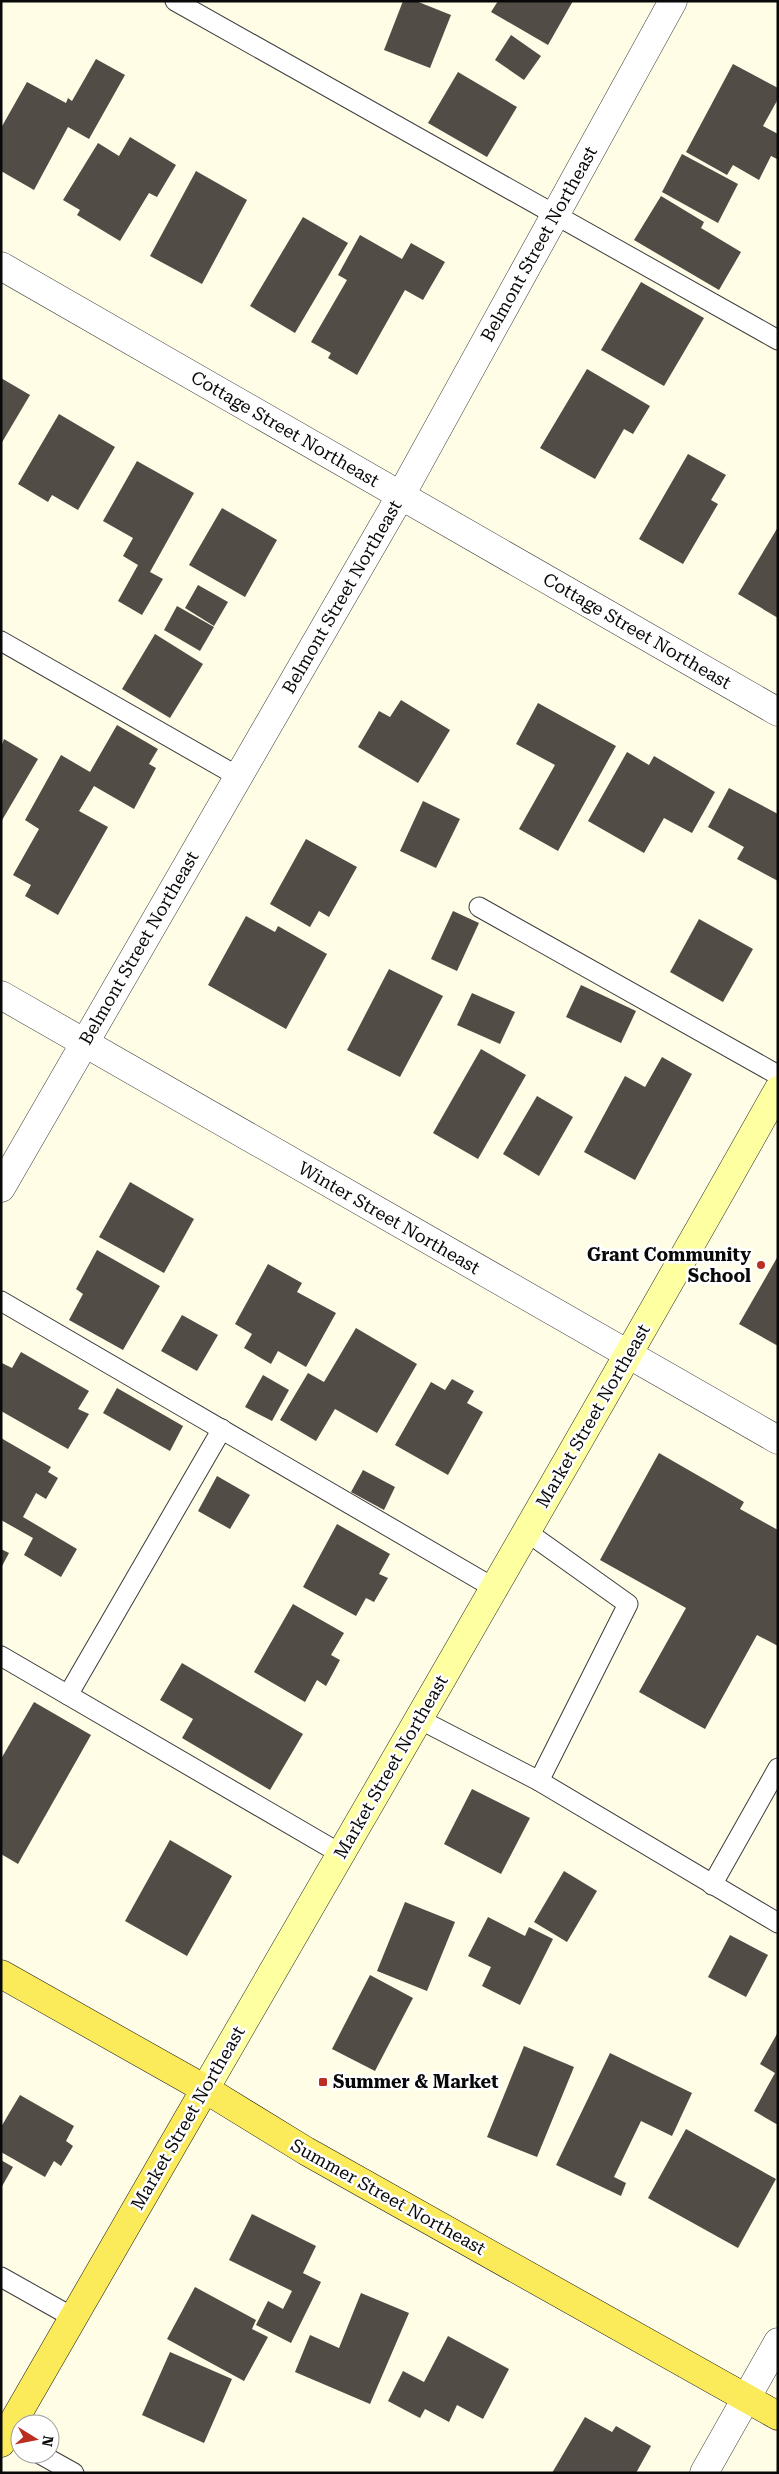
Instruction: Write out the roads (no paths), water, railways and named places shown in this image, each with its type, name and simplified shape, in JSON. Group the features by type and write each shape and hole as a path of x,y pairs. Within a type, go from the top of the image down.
{"main road":[{"name":"Market Street Northeast","path":"9,2440 74,2318 527,1532 778,1090"},
{"name":"Summer Street Northeast","path":"1,1974 205,2089 306,2151 778,2416"}],"street":[{"name":"Belmont Street Northeast","path":"1,1188 400,495 673,1"},
{"name":"Cottage Street Northeast","path":"1,266 778,712"},
{"name":"Winter Street Northeast","path":"1,995 778,1440"},
{"path":"704,2473 778,2342"}],"lane":[{"path":"175,1 778,340"},
{"path":"1,641 239,777"},
{"path":"479,907 778,1076"},
{"path":"1,1301 494,1588"},
{"path":"68,1695 222,1430"},
{"path":"527,1532 628,1604 539,1781"},
{"path":"1,1656 341,1854"},
{"path":"419,1719 539,1781 778,1923"},
{"path":"712,1885 778,1768"},
{"path":"1,2277 74,2318"},
{"path":"58,2464 74,2473"}],"place":[{"name":"Grant Community School","path":"761,1265"},
{"name":"Summer & Market","path":"323,2082"}]}
